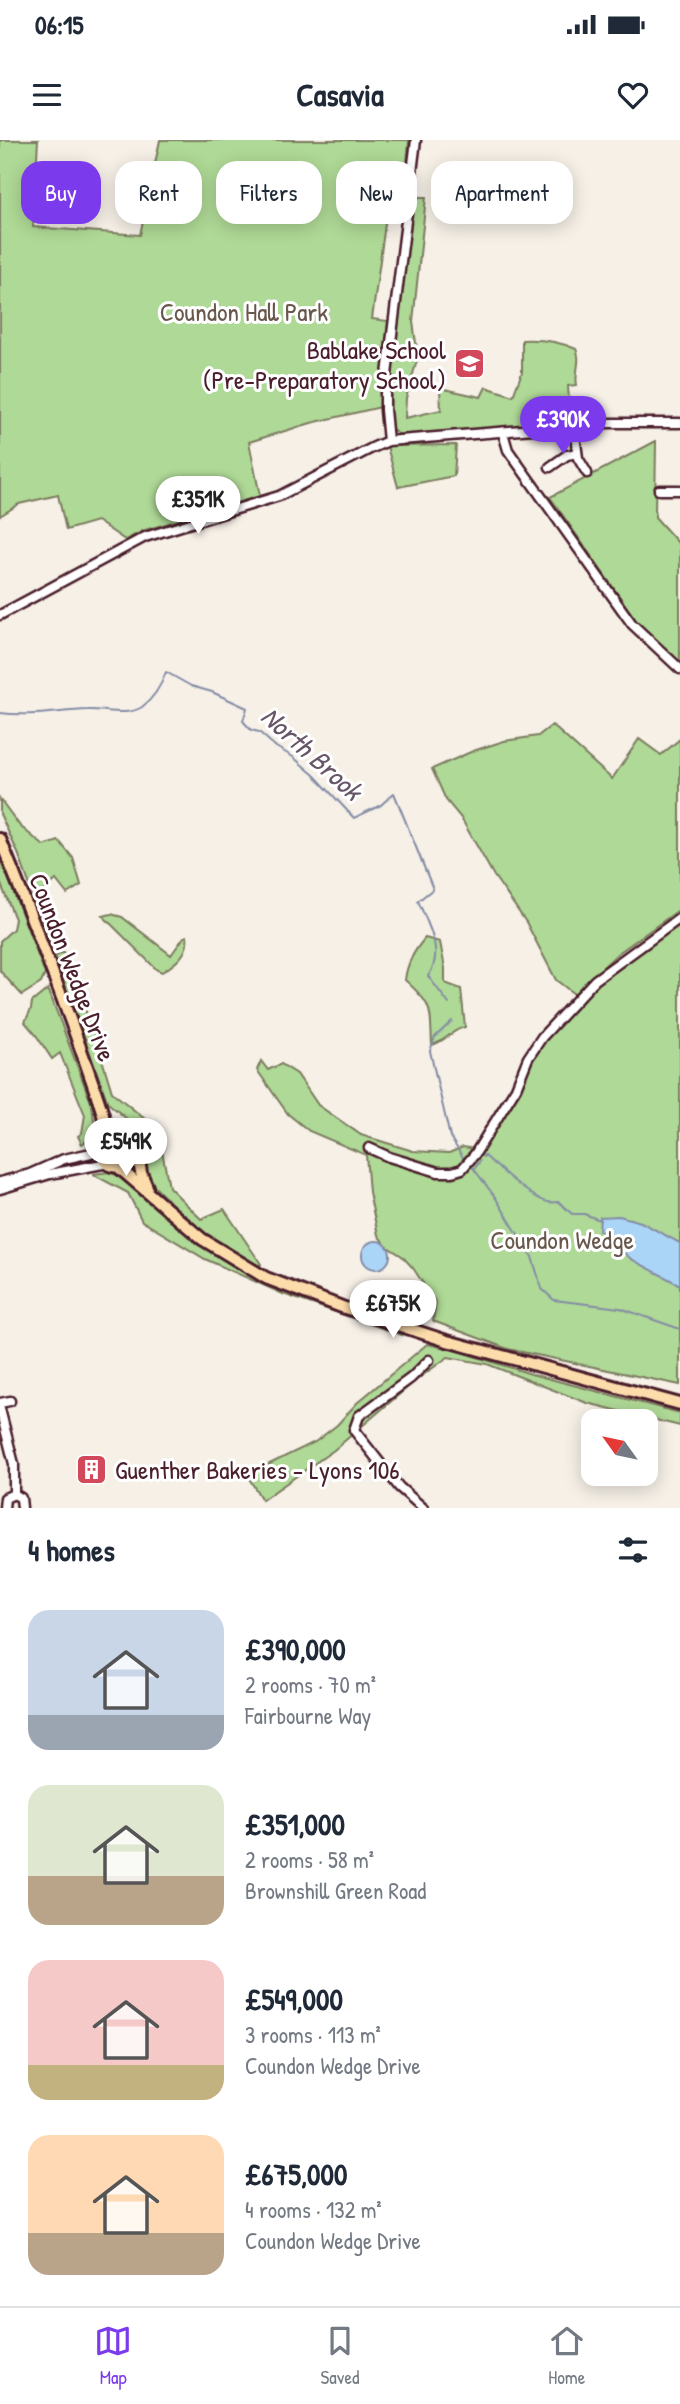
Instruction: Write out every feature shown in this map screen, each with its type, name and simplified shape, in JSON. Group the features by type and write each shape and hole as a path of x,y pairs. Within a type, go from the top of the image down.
{"main road":[{"name":"Coundon Wedge Drive","path":"0,839 103,1112 102,1156 149,1192 172,1215 239,1263 299,1291 447,1341 680,1404"},
{"name":"Coundon Wedge Drive","path":"103,1112 137,1139 141,1173 149,1192"},
{"path":"103,1142 112,1132 124,1130"},
{"path":"113,1165 132,1163 138,1153"}],"street":[{"path":"388,441 384,410 416,140"},
{"path":"0,615 145,537 279,496 388,441 608,423 680,423"},
{"path":"574,426 577,453 587,473"},
{"path":"503,433 508,450 619,608 645,638 680,669"},
{"path":"550,467 567,454 577,453"},
{"path":"659,490 680,491"},
{"path":"369,1148 438,1172 462,1169 516,1088 528,1058 542,1037 595,980 680,918"},
{"path":"0,1182 30,1174 64,1159 91,1153 103,1142"},
{"path":"0,1189 50,1174 113,1165"},
{"path":"423,1508 400,1488 354,1430 354,1425 359,1416 411,1378 429,1360"},
{"path":"10,1401 0,1406 14,1464 14,1494"},
{"path":"4,1508 5,1499 14,1494"},
{"path":"14,1494 21,1498 22,1508"}],"green space":[{"name":"Coundon Hall Park","path":"0,140 38,140 37,161 21,161 21,224 140,235 142,224 202,224 202,161 156,161 160,140 409,140 407,161 336,161 336,224 385,224 372,319 388,321 381,407 311,423 249,442 260,496 145,530 125,540 97,521 66,530 58,495 19,504 0,516"},
{"path":"417,197 426,197 413,322 418,357 406,398 405,418 441,410 440,388 481,397 486,387 513,396 522,372 522,340 550,341 576,349 577,385 568,386 570,416 566,422 398,434 391,429 387,406 410,224 417,224"},
{"path":"656,441 655,517 680,545 680,664 640,626 550,497"},
{"path":"456,445 454,476 398,487 387,446"},
{"path":"552,725 612,779 639,739 661,755 680,739 680,909 617,954 574,994 556,980 526,922 494,876 461,818 446,800 432,769 504,741 538,736"},
{"path":"0,799 20,826 44,846 59,841 73,858 81,885 67,894 56,880 40,894 58,945 52,947 18,853 0,814"},
{"path":"0,857 45,974 41,983 22,995 0,971 0,941 13,929 15,919 0,882"},
{"path":"111,914 122,917 171,955 187,936 184,953 167,969 162,972 157,970 103,916"},
{"name":"Coundon Wedge","path":"680,921 680,1385 508,1349 433,1321 436,1303 413,1268 402,1256 386,1246 378,1235 369,1192 366,1155 309,1131 288,1114 257,1070 261,1061 268,1070 281,1064 297,1074 318,1105 361,1135 413,1151 449,1153 463,1147 481,1150 545,1038 597,982"},
{"path":"425,938 440,942 445,983 461,989 465,1027 432,1045 429,1009 426,1002 405,980 407,968"},
{"path":"63,952 94,1033 112,1092 151,1124 159,1135 169,1187 201,1219 224,1209 261,1264 259,1266 228,1250 183,1216 152,1184 145,1168 144,1139 134,1125 108,1103 55,957"},
{"path":"48,989 92,1105 95,1129 93,1136 82,1144 78,1136 82,1133 85,1115 60,1053 52,1059 25,1022 32,1002"},
{"path":"120,1135 129,1139 133,1148 129,1157 120,1161 111,1157 107,1148 111,1139"},
{"path":"109,1172 134,1187 206,1246 256,1278 338,1310 401,1330 402,1335 283,1294 205,1259 142,1221 128,1193 94,1175"},
{"path":"427,1344 680,1413 680,1426 658,1421 658,1409 611,1409 587,1403 487,1364 448,1357 415,1381 334,1450 262,1500 247,1475 315,1442 337,1425 357,1403"}],"water":[{"path":"619,1216 641,1222 680,1243 680,1285 631,1259 599,1230 600,1217"},
{"path":"376,1241 386,1245 390,1255 386,1265 376,1269 366,1265 362,1255 366,1245"}],"waterway":[{"name":"North Brook","path":"0,713 88,710 129,712 142,707 154,696 166,672 191,686 247,708 243,721 251,730 259,732 293,757 314,775 354,818 381,805 394,793 433,889 418,901 435,948 433,967 428,976 449,1004"},
{"name":"North Brook","path":"452,1021 435,1037 430,1051 450,1137 464,1159"},
{"name":"North Brook","path":"483,1157 484,1155 515,1182 542,1200 559,1202 572,1214 584,1214 600,1220"},
{"name":"North Brook","path":"475,1168 480,1161"},
{"name":"North Brook","path":"471,1165 495,1197 532,1257 542,1289 554,1300 620,1308 680,1329"}],"place":[{"name":"Bablake School (Pre-Preparatory School)","path":"469,364"},
{"name":"Guenther Bakeries - Lyons 106","path":"92,1469"}]}
